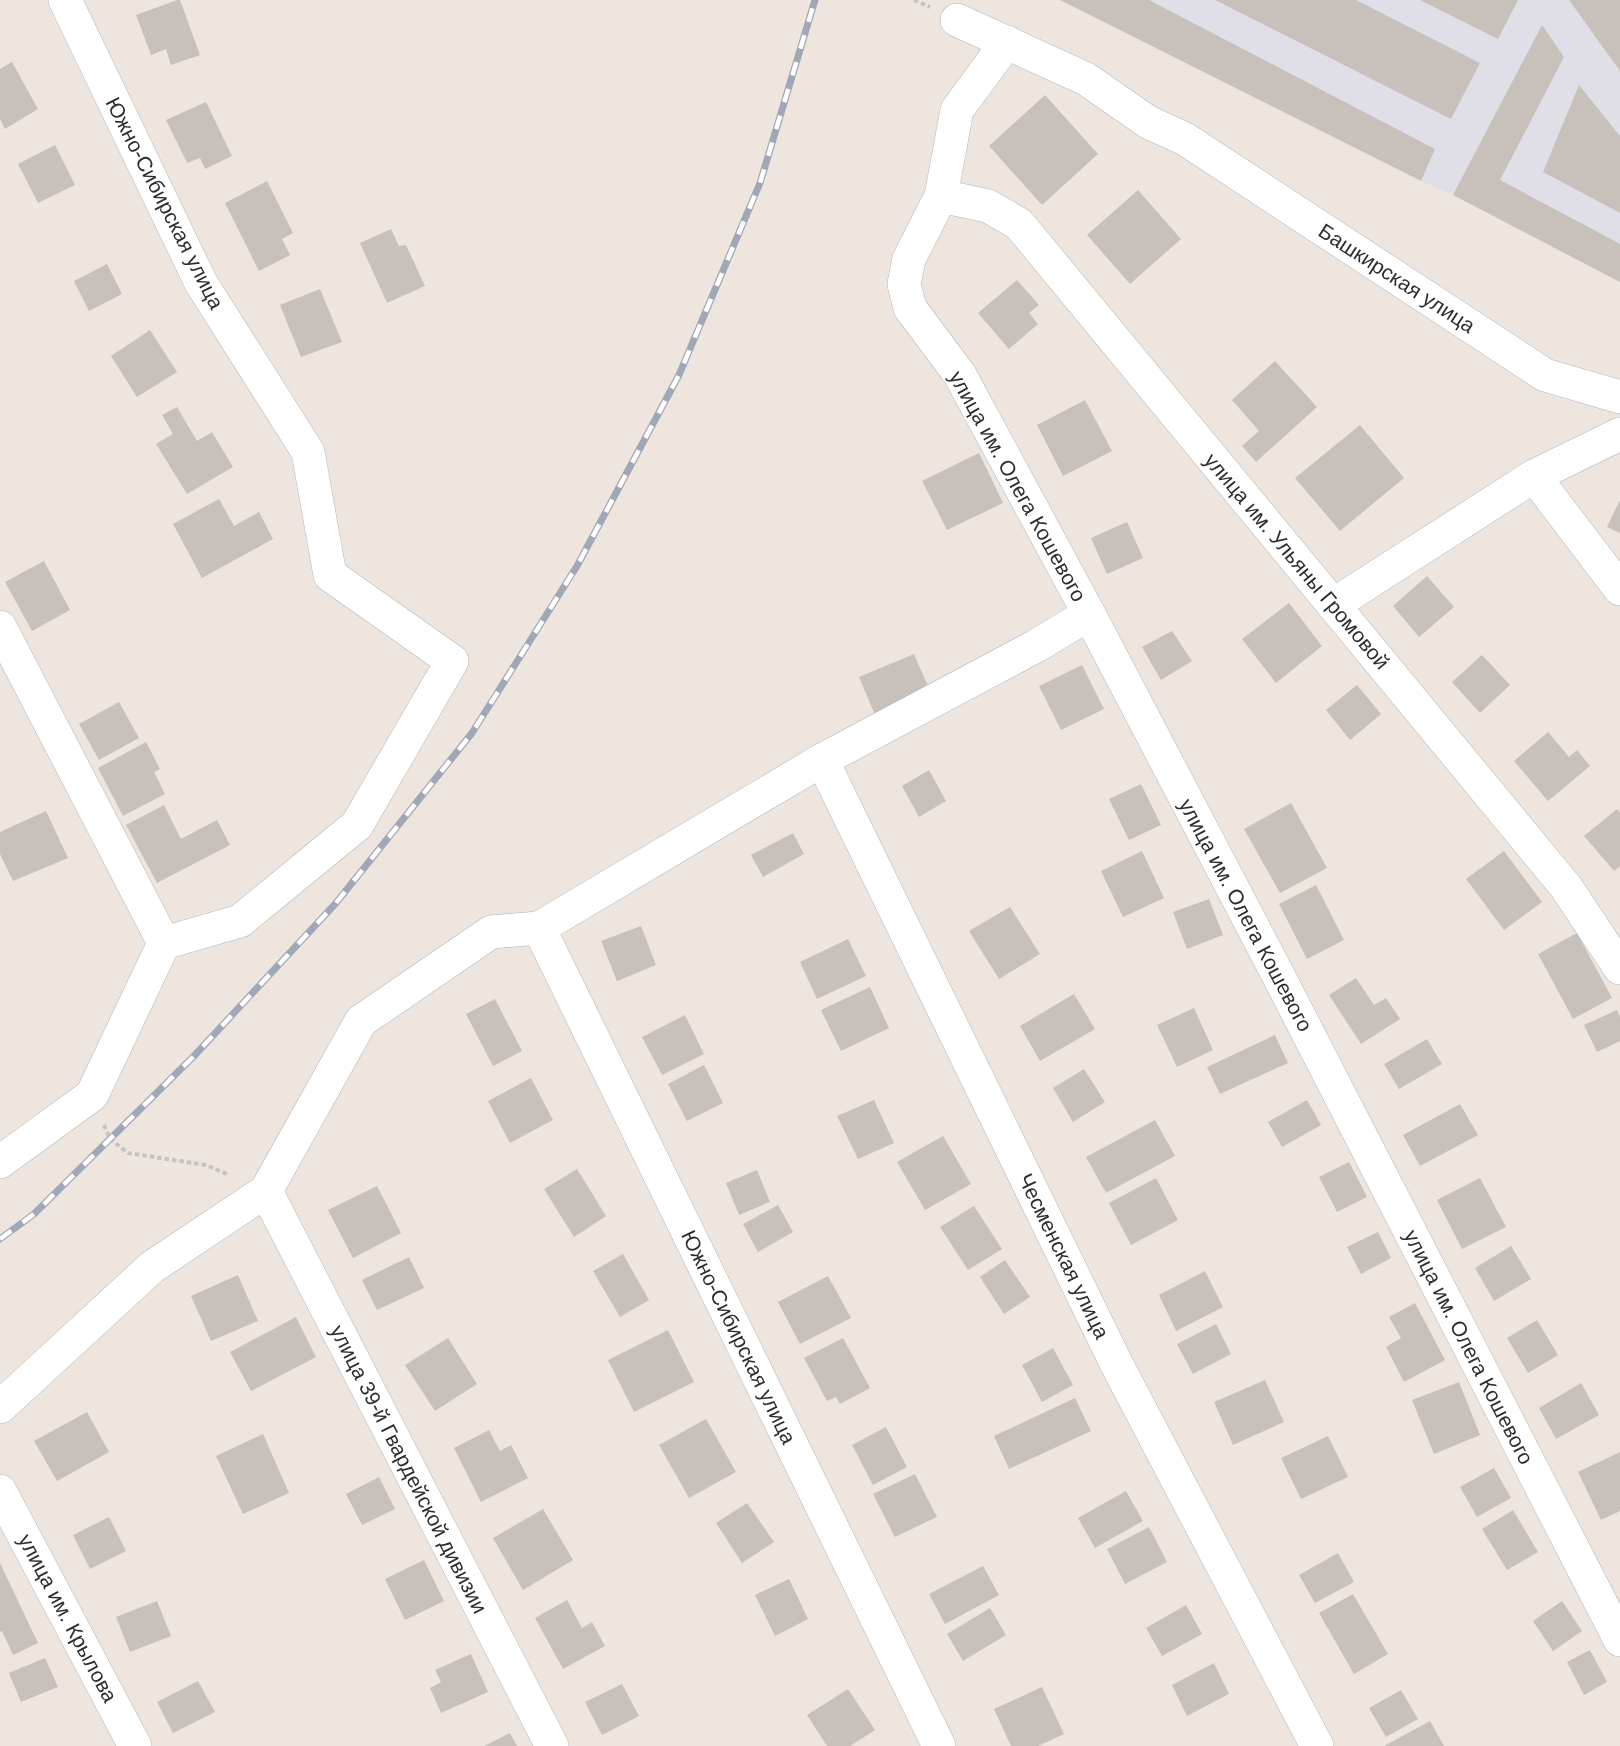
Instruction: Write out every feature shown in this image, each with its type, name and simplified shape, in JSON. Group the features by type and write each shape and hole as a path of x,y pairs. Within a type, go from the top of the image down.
{"street":[{"name":"Южно-Сибирская улица","path":"65,0 201,283 308,452 330,575 452,660 357,825 240,921 164,943"},
{"name":"Башкирская улица","path":"957,20 1086,79 1148,122 1185,138 1545,375 1620,397"},
{"name":"улица им. Олега Кошевого","path":"1007,42 957,110 941,196 909,259 904,284 910,308 960,375 1089,614 1271,961 1620,1640"},
{"name":"улица им. Ульяны Громовой","path":"941,196 988,206 1019,224 1566,887 1620,969"},
{"path":"1333,605 1534,476 1620,434"},
{"path":"1534,476 1620,589"},
{"path":"0,1407 152,1267 266,1191 361,1021 491,932 539,928 822,760 1036,646 1089,614"},
{"path":"0,627 164,943 92,1095 0,1162"},
{"name":"Чесменская улица","path":"822,760 1117,1365 1317,1746"},
{"name":"Южно-Сибирская улица","path":"539,928 939,1746"},
{"name":"улица 39-й Гвардейской дивизии","path":"266,1191 552,1746"},
{"name":"улица им. Крылова","path":"0,1491 135,1746"}],"path":[{"path":"92,1095 110,1139 128,1153 206,1165 266,1191"}],"shaded area":[{"path":"1060,0 1620,0 1620,282 1453,195"}],"building":[{"path":"180,0 200,55 171,65 166,49 151,55 136,15"},
{"path":"1060,0 1149,0 1435,149 1421,181"},
{"path":"1215,0 1356,0 1480,63 1451,119"},
{"path":"1420,0 1518,0 1498,39"},
{"path":"1569,0 1620,0 1620,71"},
{"path":"1542,25 1564,57 1500,180 1620,244 1620,282 1453,195"},
{"path":"12,62 38,109 5,129 0,119 0,69"},
{"path":"1579,85 1620,136 1620,213 1543,172"},
{"path":"1045,95 1098,154 1042,205 989,146"},
{"path":"206,102 232,156 205,169 200,158 187,163 166,120"},
{"path":"55,145 75,185 38,203 18,164"},
{"path":"267,181 293,233 282,239 290,255 259,271 225,203"},
{"path":"1138,190 1181,239 1130,284 1087,235"},
{"path":"391,229 399,246 406,245 425,286 387,303 360,243"},
{"path":"107,264 122,294 89,311 74,281"},
{"path":"1017,280 1039,305 1029,313 1038,324 1009,349 978,313"},
{"path":"320,289 342,342 301,357 280,305"},
{"path":"150,330 177,372 137,397 111,356"},
{"path":"1275,361 1317,407 1256,462 1242,446 1259,431 1232,400"},
{"path":"1085,400 1112,451 1063,476 1037,425"},
{"path":"177,407 197,441 212,432 233,467 187,494 156,444 173,434 162,415"},
{"path":"1360,425 1404,478 1340,531 1295,478"},
{"path":"979,453 1003,503 947,530 922,481"},
{"path":"219,499 234,526 259,512 273,539 202,578 173,524"},
{"path":"1620,500 1620,533 1607,527"},
{"path":"1127,522 1143,558 1107,574 1091,538"},
{"path":"44,561 70,610 32,631 5,582"},
{"path":"1427,576 1454,607 1419,637 1393,606"},
{"path":"1289,603 1322,646 1276,683 1242,639"},
{"path":"1172,631 1192,661 1161,680 1142,647"},
{"path":"914,654 931,693 876,717 859,677"},
{"path":"1482,655 1510,685 1480,713 1452,682"},
{"path":"1082,665 1104,709 1061,730 1039,686"},
{"path":"1357,685 1381,714 1350,740 1326,710"},
{"path":"119,702 139,738 99,760 79,724"},
{"path":"1548,732 1569,757 1577,750 1590,766 1548,801 1514,761"},
{"path":"146,742 160,769 154,772 165,794 123,816 98,768"},
{"path":"929,770 946,801 919,817 902,786"},
{"path":"1141,784 1161,825 1129,840 1109,799"},
{"path":"1291,803 1327,868 1280,893 1244,829"},
{"path":"164,805 181,839 217,820 230,845 157,883 126,825"},
{"path":"1617,809 1620,813 1620,866 1614,871 1584,836"},
{"path":"46,811 68,858 13,881 0,854 0,832"},
{"path":"793,833 804,854 763,877 751,855"},
{"path":"1142,851 1164,898 1123,917 1101,871"},
{"path":"1504,851 1542,902 1504,930 1466,879"},
{"path":"1316,885 1344,940 1307,959 1279,904"},
{"path":"1209,899 1223,935 1187,949 1173,912"},
{"path":"1010,907 1040,954 999,979 969,931"},
{"path":"641,926 656,965 617,981 601,941"},
{"path":"1577,933 1612,998 1573,1019 1538,954"},
{"path":"848,939 866,976 817,999 800,962"},
{"path":"1356,978 1374,1005 1386,998 1400,1019 1361,1044 1329,995"},
{"path":"870,987 889,1028 841,1051 821,1010"},
{"path":"1074,994 1095,1029 1040,1061 1020,1026"},
{"path":"495,999 522,1051 493,1066 466,1014"},
{"path":"1194,1008 1213,1050 1177,1067 1157,1025"},
{"path":"1617,1010 1620,1017 1620,1041 1597,1052 1584,1025"},
{"path":"685,1015 704,1054 662,1075 642,1037"},
{"path":"1275,1035 1288,1063 1220,1094 1207,1067"},
{"path":"1427,1039 1442,1064 1399,1089 1384,1064"},
{"path":"704,1065 723,1103 687,1121 668,1084"},
{"path":"1084,1069 1105,1102 1073,1122 1053,1088"},
{"path":"531,1078 553,1120 510,1143 488,1101"},
{"path":"874,1100 894,1143 858,1159 837,1116"},
{"path":"1307,1100 1321,1125 1282,1147 1268,1122"},
{"path":"1460,1104 1478,1135 1420,1166 1403,1135"},
{"path":"1155,1120 1175,1156 1106,1193 1086,1157"},
{"path":"943,1136 971,1184 925,1210 897,1162"},
{"path":"1349,1162 1367,1197 1337,1212 1319,1177"},
{"path":"577,1169 606,1216 574,1237 544,1189"},
{"path":"757,1170 770,1202 739,1215 726,1183"},
{"path":"1156,1178 1178,1220 1131,1245 1109,1203"},
{"path":"1480,1178 1506,1227 1462,1249 1437,1200"},
{"path":"377,1186 401,1233 353,1258 328,1210"},
{"path":"778,1205 793,1232 758,1252 743,1224"},
{"path":"974,1206 1002,1249 968,1270 940,1227"},
{"path":"1378,1232 1391,1258 1361,1274 1347,1247"},
{"path":"1511,1246 1531,1279 1494,1301 1475,1268"},
{"path":"623,1254 649,1300 620,1317 593,1271"},
{"path":"409,1257 424,1288 377,1310 362,1280"},
{"path":"1005,1260 1030,1297 1004,1314 980,1277"},
{"path":"1205,1271 1223,1307 1176,1331 1159,1295"},
{"path":"238,1275 258,1321 211,1341 191,1296"},
{"path":"828,1276 851,1318 800,1344 778,1302"},
{"path":"1415,1303 1445,1360 1404,1382 1386,1347 1401,1338 1389,1317"},
{"path":"296,1317 316,1357 251,1391 230,1352"},
{"path":"1537,1320 1558,1355 1528,1373 1507,1338"},
{"path":"1216,1324 1231,1354 1193,1374 1177,1344"},
{"path":"668,1330 694,1382 634,1412 608,1360"},
{"path":"448,1338 477,1384 435,1411 405,1365"},
{"path":"843,1338 870,1388 840,1404 836,1397 827,1401 804,1358"},
{"path":"1053,1348 1073,1385 1042,1402 1022,1365"},
{"path":"1265,1380 1284,1422 1233,1445 1214,1402"},
{"path":"1459,1382 1480,1435 1434,1454 1412,1400"},
{"path":"1581,1383 1599,1415 1556,1439 1539,1408"},
{"path":"1075,1398 1091,1431 1009,1469 994,1436"},
{"path":"87,1412 109,1452 57,1481 34,1441"},
{"path":"706,1419 736,1472 689,1498 659,1445"},
{"path":"886,1427 907,1467 873,1485 852,1445"},
{"path":"489,1430 500,1451 511,1445 528,1478 481,1502 454,1448"},
{"path":"263,1434 289,1493 243,1514 216,1456"},
{"path":"1328,1436 1348,1477 1301,1499 1281,1458"},
{"path":"1620,1452 1620,1511 1601,1520 1578,1472"},
{"path":"1494,1468 1511,1498 1477,1517 1460,1487"},
{"path":"915,1474 937,1517 895,1537 873,1494"},
{"path":"379,1477 395,1509 362,1525 346,1494"},
{"path":"1126,1491 1143,1521 1095,1548 1078,1518"},
{"path":"747,1503 774,1542 742,1563 716,1523"},
{"path":"543,1509 573,1560 523,1590 493,1538"},
{"path":"1513,1510 1538,1552 1507,1570 1482,1529"},
{"path":"109,1517 126,1551 90,1569 73,1535"},
{"path":"1149,1527 1167,1562 1125,1584 1107,1549"},
{"path":"1338,1553 1354,1582 1315,1603 1299,1575"},
{"path":"424,1560 444,1601 405,1620 385,1579"},
{"path":"0,1563 38,1643 13,1655 2,1631 0,1632"},
{"path":"983,1566 999,1595 945,1624 929,1594"},
{"path":"789,1579 808,1619 775,1636 755,1595"},
{"path":"1353,1594 1388,1654 1354,1674 1319,1613"},
{"path":"567,1600 582,1628 592,1622 605,1646 563,1669 535,1618"},
{"path":"157,1601 171,1636 130,1652 116,1617"},
{"path":"1562,1601 1582,1631 1553,1651 1533,1621"},
{"path":"1186,1605 1202,1634 1162,1656 1146,1628"},
{"path":"990,1608 1006,1635 963,1661 947,1634"},
{"path":"1590,1650 1607,1682 1584,1695 1567,1662"},
{"path":"471,1654 488,1692 441,1713 430,1688 441,1682 435,1670"},
{"path":"45,1658 58,1687 21,1702 9,1673"},
{"path":"1214,1663 1229,1694 1187,1716 1172,1685"},
{"path":"198,1681 215,1712 173,1733 157,1702"},
{"path":"622,1684 639,1716 602,1735 585,1702"},
{"path":"1042,1687 1064,1734 1038,1746 1011,1746 994,1709"},
{"path":"848,1689 875,1730 850,1746 827,1746 807,1715"},
{"path":"1401,1690 1418,1719 1386,1737 1369,1708"},
{"path":"1430,1721 1444,1746 1384,1746"},
{"path":"510,1733 517,1746 484,1746"}],"railway":[{"path":"0,1239 34,1214 194,1056 336,903 472,733 577,566 679,375 760,183 815,0"}]}
